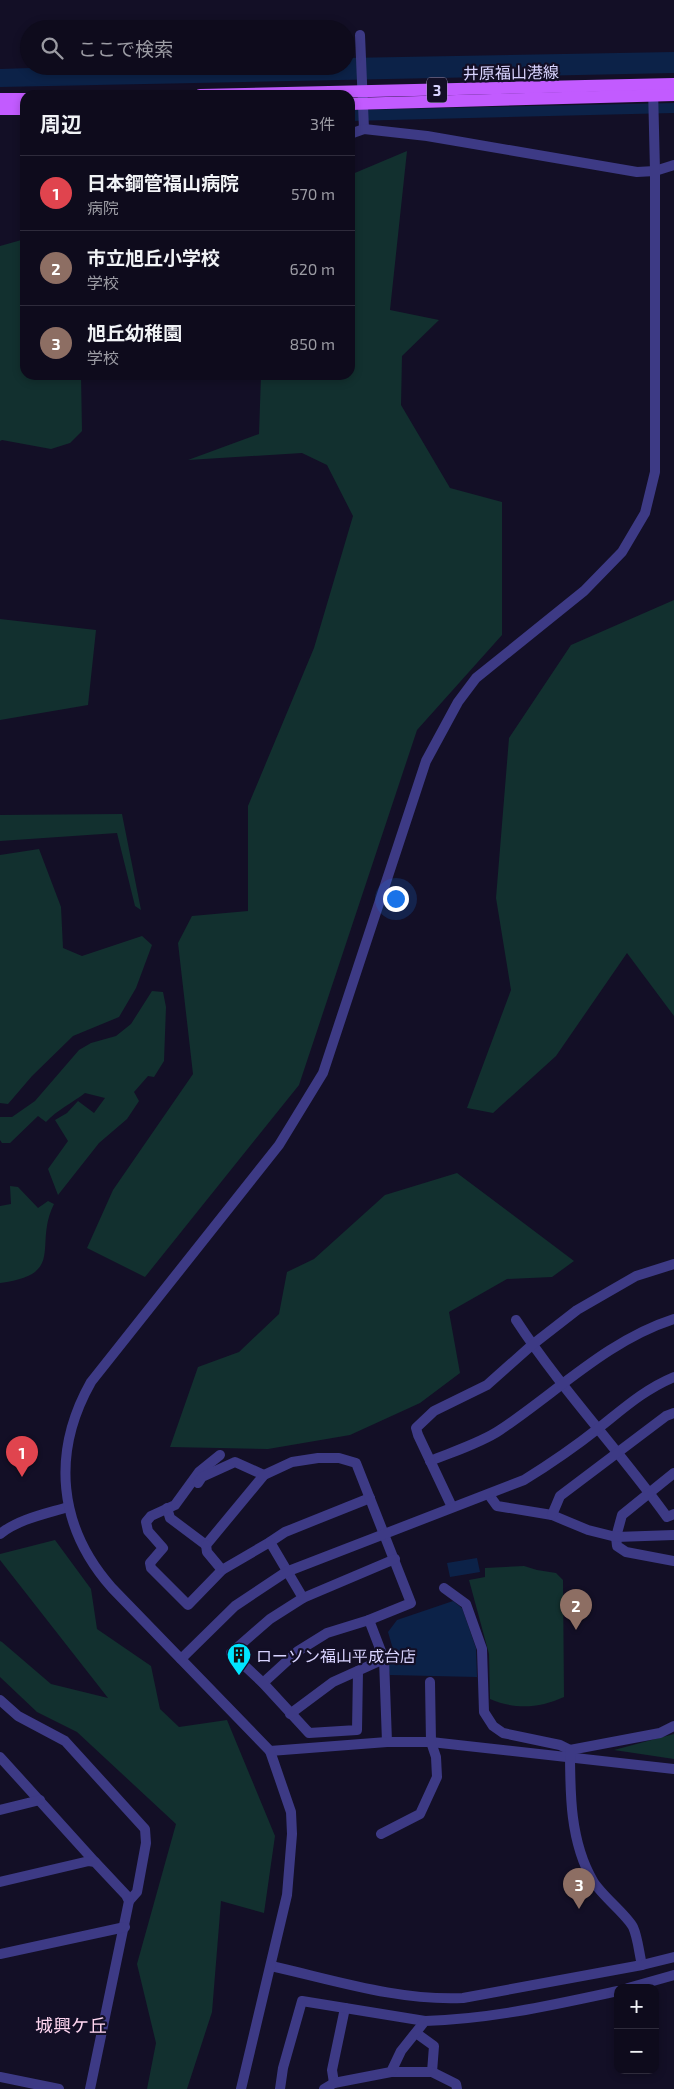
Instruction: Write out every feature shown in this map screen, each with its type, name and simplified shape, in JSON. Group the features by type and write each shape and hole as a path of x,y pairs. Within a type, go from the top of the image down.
{"main road":[{"name":"井原福山港線","path":"654,90 674,84"},
{"name":"井原福山港線","path":"355,96 654,90 674,95"},
{"name":"井原福山港線","path":"355,101 363,96"},
{"path":"0,99 20,99"},
{"path":"0,109 20,109"}],"street":[{"path":"360,35 364,129"},
{"path":"242,2088 287,1895 292,1834 291,1812 270,1751 100,1575 77,1537 68,1507 65,1485 69,1442 79,1407 91,1382 279,1145 323,1073 426,761 458,702 476,678 584,591 610,565 622,552 645,513 655,472 654,90"},
{"path":"355,132 364,129 436,137 637,172 655,171 674,165"},
{"path":"452,1507 416,1428 434,1411 487,1385 532,1345 577,1310 636,1276 674,1264"},
{"path":"430,1461 498,1431 619,1344 650,1327 674,1319"},
{"path":"516,1320 562,1385 619,1453 667,1517 674,1514"},
{"path":"180,1659 235,1606 286,1572 524,1480 549,1465 599,1428 631,1401 660,1383 674,1377"},
{"path":"552,1515 560,1496 666,1416 674,1412"},
{"path":"220,1455 199,1472 171,1506 170,1518 206,1546 207,1552 222,1570"},
{"path":"206,1546 264,1475 292,1462 318,1458 339,1458 356,1463 411,1603 327,1634 298,1652 263,1683"},
{"path":"264,1475 235,1462 202,1477 186,1502 171,1506 151,1516 146,1522 148,1531 163,1548 150,1563 151,1568 188,1605 222,1570 284,1532 370,1498"},
{"path":"674,1473 622,1515 616,1537 617,1546 626,1552 674,1561"},
{"path":"489,1495 496,1506 552,1515 588,1530 616,1537 674,1535"},
{"path":"0,1534 9,1527 68,1507"},
{"path":"270,1542 303,1598"},
{"path":"358,1671 357,1730 309,1733 263,1683 231,1653 270,1619 303,1598 395,1559"},
{"path":"444,1588 466,1604 482,1649 484,1712 493,1726 503,1733 560,1745 570,1753 573,1815 578,1845 584,1865 594,1883 632,1927 642,1965"},
{"path":"369,1620 384,1659 387,1742"},
{"path":"290,1714 333,1682 384,1659"},
{"path":"381,1834 420,1814 437,1777 436,1757 431,1742 430,1682"},
{"path":"0,1700 18,1716 65,1741 145,1829 146,1843 138,1892 129,1901"},
{"path":"570,1753 660,1733 674,1726"},
{"path":"270,1751 387,1742 431,1742 570,1753 674,1769"},
{"path":"0,1758 126,1895 129,1901 90,2089"},
{"path":"0,1810 40,1800"},
{"path":"0,1882 89,1861 95,1862"},
{"path":"0,1954 125,1927"},
{"path":"271,1966 403,1995 441,1999 463,1998 642,1965 674,1957"},
{"path":"641,1984 674,1974"},
{"path":"280,2089 283,2068 302,2002 425,2021 461,2020 514,2013 614,1992"},
{"path":"334,2083 332,2070 345,2008"},
{"path":"391,2072 401,2051 425,2021"},
{"path":"416,2033 434,2046 432,2072"},
{"path":"324,2089 334,2083 391,2072 432,2072 456,2084 457,2089"},
{"path":"0,2077 20,2084 59,2089"}],"green space":[{"path":"407,151 390,310 439,320 402,356 401,405 450,488 502,502 502,635 417,730 299,1085 145,1277 87,1248 113,1190 193,1074 178,943 192,916 248,911 248,806 314,648 353,516 327,465 302,453 188,460 259,434 261,380 355,380 355,173"},
{"path":"20,240 20,380 81,380 82,431 70,443 51,449 0,441 0,246"},
{"path":"674,600 674,1016 627,953 556,1056 493,1113 467,1108 511,990 496,898 509,738 571,645"},
{"path":"0,619 96,630 88,705 0,720"},
{"path":"122,814 141,910 135,906 117,833 0,841 0,815"},
{"path":"39,849 61,907 63,948 82,956 142,936 152,945 136,988 119,1017 73,1036 32,1076 8,1104 0,1103 0,855"},
{"path":"152,991 163,992 166,1007 164,1061 154,1077 148,1076 134,1092 139,1101 127,1119 99,1143 58,1195 48,1169 68,1141 55,1120 67,1113 78,1101 94,1113 105,1098 85,1093 46,1122 38,1116 10,1143 2,1143 0,1140 0,1117 12,1117 35,1101 79,1050 91,1043 116,1036 131,1024"},
{"path":"457,1173 574,1261 552,1277 507,1279 449,1312 460,1373 420,1403 350,1435 268,1449 170,1447 198,1367 239,1352 279,1314 287,1272 314,1259 385,1195"},
{"path":"10,1186 18,1187 38,1208 48,1201 54,1204 48,1219 44,1256 41,1265 34,1273 21,1279 0,1283 0,1206 11,1204"},
{"path":"55,1540 91,1589 97,1629 151,1666 160,1709 179,1727 227,1720 275,1836 264,1913 221,1901 212,2012 187,2089 147,2089 156,2043 137,1964 176,1824 77,1732 37,1712 0,1677 0,1641 51,1684 108,1698 0,1560 0,1554"},
{"path":"524,1566 556,1573 563,1580 564,1697 546,1704 518,1706 499,1703 490,1699 489,1654 469,1580 485,1577 485,1568"},
{"path":"674,1734 674,1759 614,1750"}],"water":[{"path":"674,52 674,73 0,87 0,69 20,68 20,75 355,75 355,58"},
{"path":"674,103 674,113 355,121 355,110"},
{"path":"477,1558 480,1572 450,1577 447,1563"},
{"path":"453,1601 462,1608 476,1648 477,1677 390,1675 387,1662 395,1656 388,1632 397,1620"}],"place":[{"name":"日本鋼管福山病院","path":"22,1477"},
{"name":"市立旭丘小学校","path":"576,1630"},
{"name":"ローソン福山平成台店","path":"239,1676"},
{"name":"旭丘幼稚園","path":"579,1909"}],"district":[{"name":"城興ケ丘","path":"71,2025"}]}
